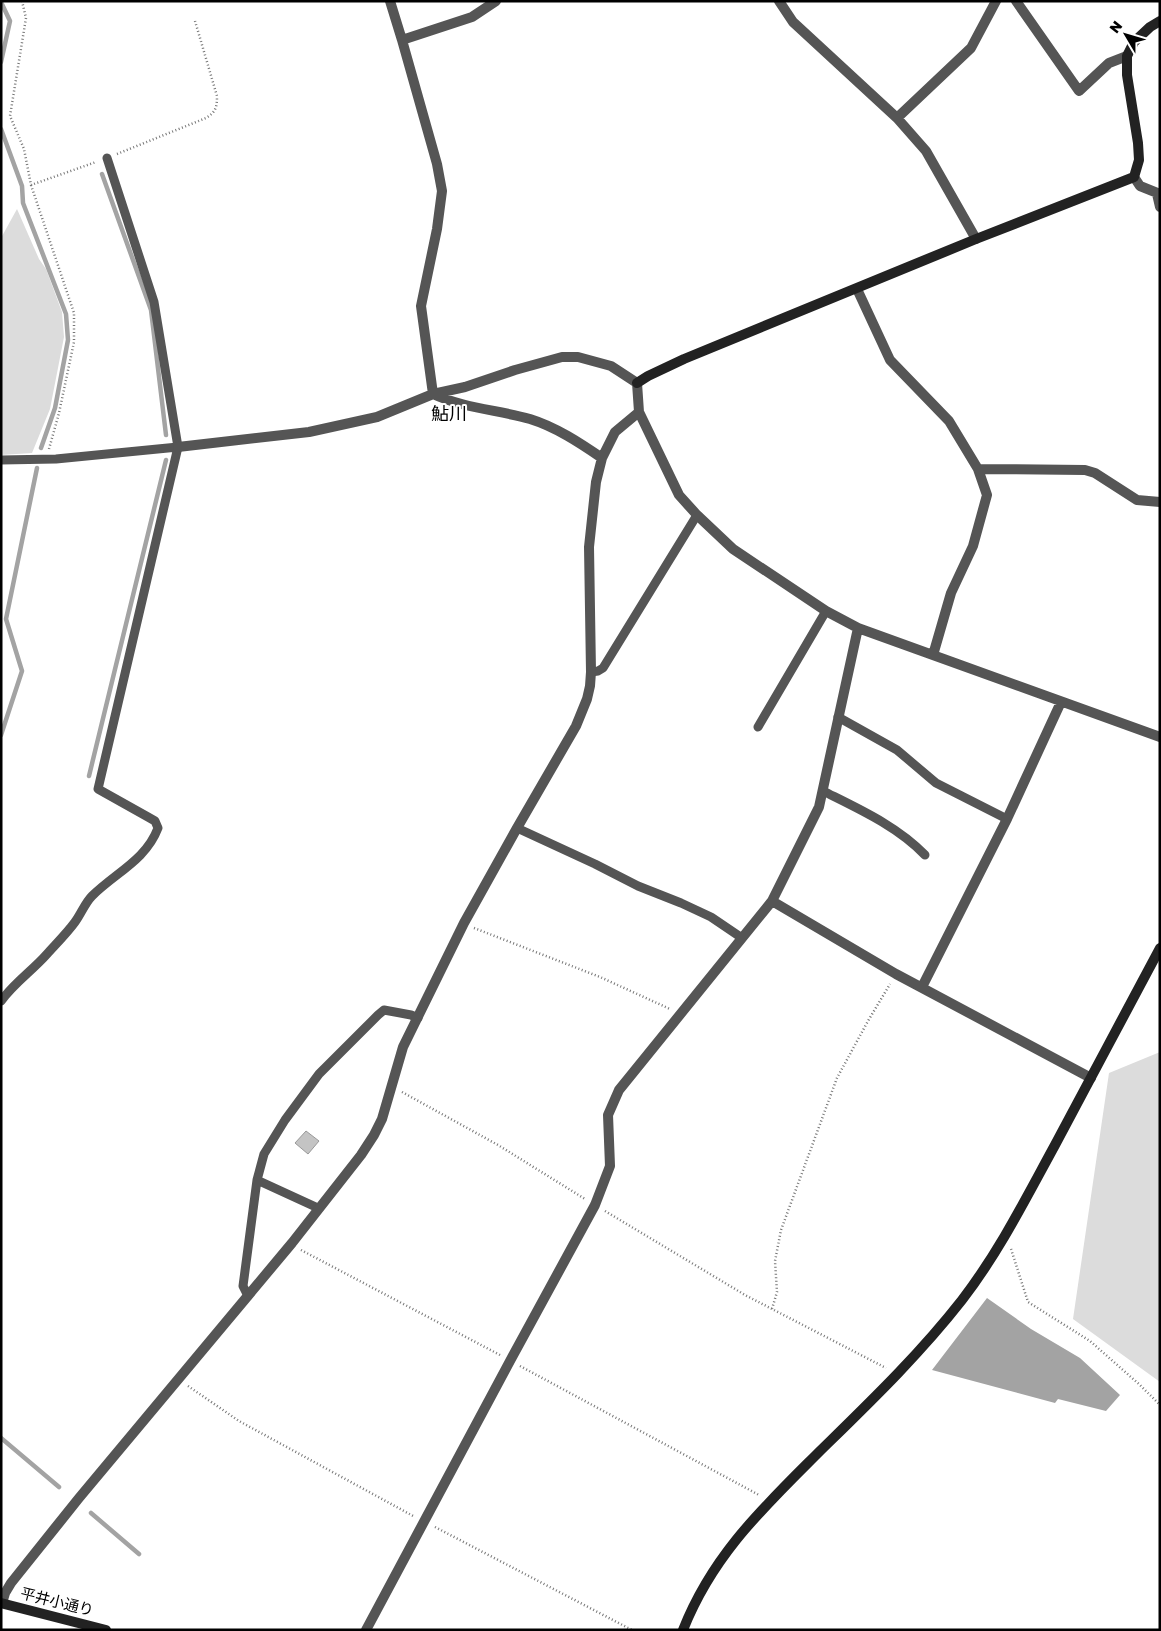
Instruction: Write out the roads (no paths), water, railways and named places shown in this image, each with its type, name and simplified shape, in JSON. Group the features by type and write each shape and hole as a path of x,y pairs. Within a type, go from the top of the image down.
{"street":[{"path":"390,1 437,164 442,191 437,229 421,306 433,394"},
{"path":"402,40 472,18 496,1"},
{"path":"779,1 793,22 897,118 926,151 976,238"},
{"path":"897,118 971,48 996,1"},
{"path":"1016,1 1079,91 1109,63 1127,56"},
{"path":"1134,177 1139,160 1127,75 1127,56 1134,42 1150,27 1160,21"},
{"path":"1134,177 1140,186 1158,194 1160,207"},
{"path":"637,383 684,360 976,238 1134,177"},
{"path":"857,289 890,360 949,421 978,469 987,495 973,546 950,594 933,654"},
{"path":"178,446 309,432 377,418 433,394 465,387 515,370 562,358 578,356 611,366 637,383"},
{"path":"637,383 639,412 679,495 733,549 826,611 858,628 1160,737"},
{"path":"433,394 446,400 532,420 561,432 602,458"},
{"path":"2,1603 5,1593 17,1576 78,1498 292,1243 361,1155 374,1135 382,1119 392,1089 403,1047 464,923 576,726 587,699 592,672 589,547 596,482 602,458 615,432 639,412"},
{"path":"978,469 1085,470 1095,474 1137,500 1160,502"},
{"path":"366,1630 423,1521 595,1205 610,1166 608,1114 620,1090 772,901 819,807 858,628"},
{"path":"922,987 1007,819 1061,702"},
{"path":"772,901 896,974 1091,1078"},
{"path":"683,1630 708,1578 734,1541 768,1502 918,1352 962,1300 1003,1240 1160,948"},
{"name":"平井小通り","path":"2,1603 106,1630"}],"lane":[{"path":"1,1001 75,922 90,898 138,859 148,848 158,828 155,822 148,817 98,789 178,446 154,302 107,158"},
{"path":"1,460 46,460 178,446"},
{"path":"592,672 603,668 697,515"},
{"path":"758,727 826,611"},
{"path":"838,717 897,750 936,783 1007,819"},
{"path":"823,791 869,814 911,841 925,855"},
{"path":"517,828 638,886 696,910 742,938"},
{"path":"248,1296 243,1286 257,1180 264,1154 285,1120 319,1074 384,1010 411,1014 418,1018"},
{"path":"257,1180 318,1208"}],"waterway":[{"path":"1,2 10,21 1,62"},
{"path":"1,129 22,186 23,203 66,314 68,340 55,408 41,448"},
{"path":"102,174 151,310 166,435"},
{"path":"89,776 166,460"},
{"path":"1,735 22,671 6,619 37,468"},
{"path":"1,1438 59,1487"},
{"path":"91,1513 139,1554"}],"district":[{"name":"鮎川","path":"449,414"}]}
